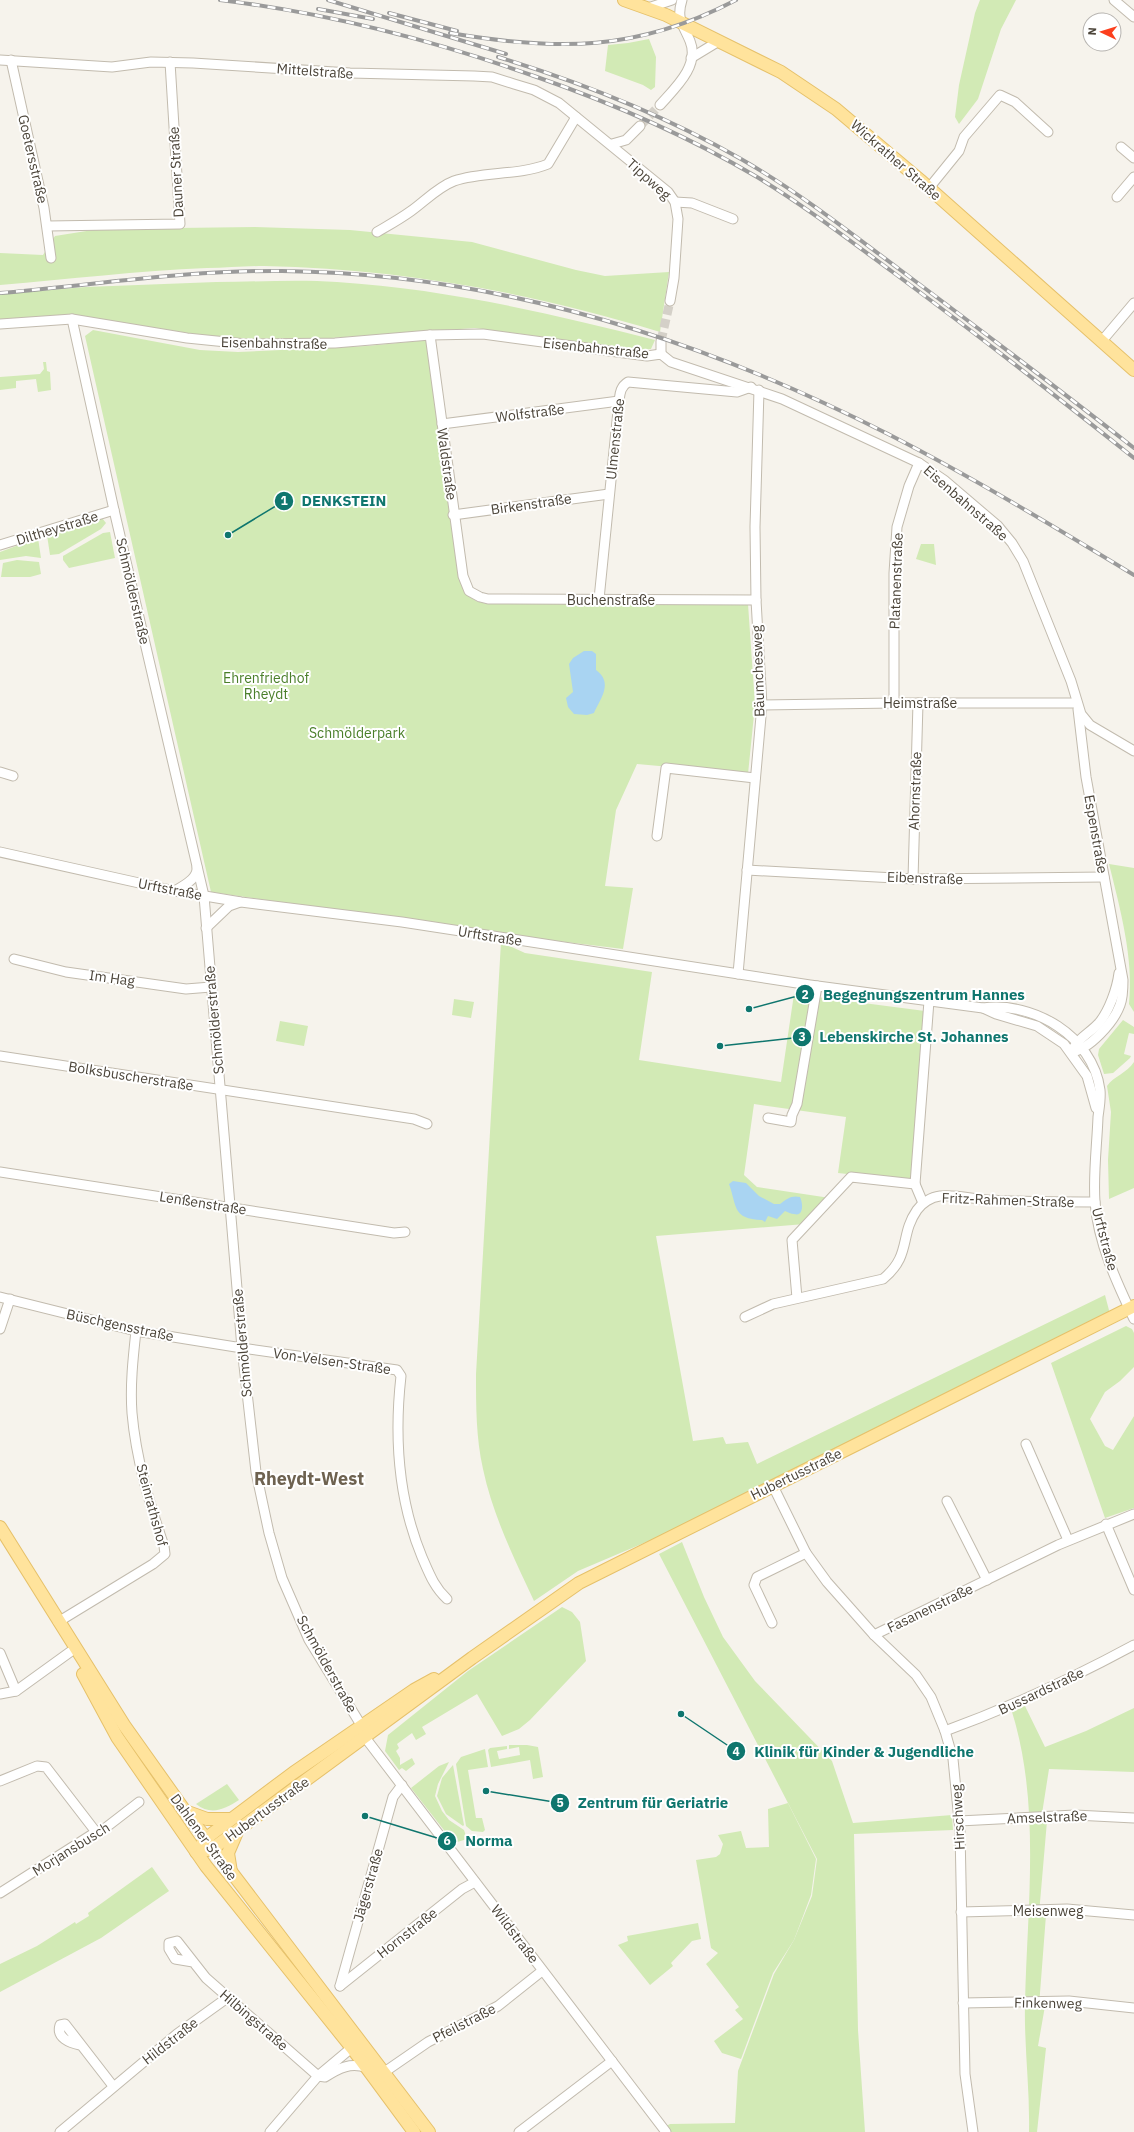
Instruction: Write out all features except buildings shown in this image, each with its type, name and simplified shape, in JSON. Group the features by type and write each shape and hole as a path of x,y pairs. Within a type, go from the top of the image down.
{"main road":[{"name":"Wickrather Straße","path":"624,0 648,8 680,22 781,72 836,109 929,188 1134,370"},
{"name":"Hubertusstraße","path":"196,1852 212,1849 237,1831 414,1690 468,1661 591,1576 1132,1311"},
{"name":"Dahlener Straße","path":"0,1527 58,1622 124,1725 212,1849 356,2044 367,2068 414,2132"},
{"name":"Dahlener Straße","path":"0,1540 85,1676 116,1737 196,1852 356,2044 383,2073 429,2132"},
{"name":"Hubertusstraße","path":"196,1852 205,1839 231,1819 363,1730"},
{"path":"185,1811 207,1819 231,1819"},
{"path":"232,1876 228,1853 237,1831"}],"street":[{"path":"648,8 672,0"},
{"path":"660,105 684,76 691,58 691,42 680,22 679,10 682,0"},
{"path":"1114,0 1134,17"},
{"path":"691,58 719,41"},
{"name":"Mittelstraße","path":"0,60 112,67 151,62 170,62 350,73 492,78 547,96 612,144"},
{"name":"Goetersstraße","path":"11,60 48,226 52,258"},
{"name":"Dauner Straße","path":"48,226 180,224 170,62"},
{"path":"929,188 959,151 964,137 1000,95 1015,102 1048,132"},
{"path":"377,232 410,211 443,186 453,181 464,178 513,173 548,164 576,117"},
{"name":"Tippweg","path":"612,144 626,140 640,126"},
{"name":"Tippweg","path":"612,144 668,192 675,202 677,209 678,231 674,278 670,301"},
{"path":"1121,146 1134,158"},
{"path":"1117,197 1134,177"},
{"path":"675,202 692,203 733,220"},
{"path":"1101,342 1134,303"},
{"name":"Eisenbahnstraße","path":"0,324 72,319 229,344 335,344 430,335 483,334 648,356 661,354 671,362 755,389 932,470 998,526 1012,543 1023,561 1081,714 1090,725 1134,751"},
{"name":"Schmölderstraße","path":"72,319 114,510 204,896 242,1348 256,1472 269,1533 282,1578 309,1640 363,1730"},
{"name":"Waldstraße","path":"430,335 463,576 469,591"},
{"path":"661,341 661,354"},
{"name":"Ulmenstraße","path":"599,600 621,390 628,382 737,392 755,389"},
{"name":"Bäumchesweg","path":"738,974 762,705 756,600 755,389"},
{"name":"Wolfstraße","path":"442,424 619,401"},
{"name":"Platanenstraße","path":"894,703 894,573 897,527 909,486 919,463"},
{"name":"Birkenstraße","path":"454,515 609,494"},
{"name":"Diltheystraße","path":"0,545 114,510"},
{"name":"Buchenstraße","path":"469,591 480,597 488,599 756,600"},
{"name":"Ahornstraße","path":"913,879 918,703"},
{"name":"Heimstraße","path":"762,705 1078,703"},
{"name":"Espenstraße","path":"1071,1052 1114,1018 1120,1006 1124,980 1104,877 1078,727 1078,703"},
{"path":"657,836 666,768 756,778"},
{"path":"0,772 13,776"},
{"name":"Urftstraße","path":"0,852 175,891 241,902 402,922 817,986 983,1008 995,1006 1040,1016 1053,1023 1080,1046 1094,1071 1100,1090 1095,1202 1101,1236 1110,1263 1132,1311"},
{"path":"175,891 193,878 197,872 197,863"},
{"name":"Eibenstraße","path":"747,870 913,879 984,880 1104,877"},
{"path":"206,928 229,906 241,902"},
{"name":"Im Hag","path":"14,959 73,973 186,989 211,987"},
{"path":"768,1118 791,1122 792,1115 797,1104 817,986"},
{"name":"Fritz-Rahmen-Straße","path":"923,1203 915,1184 929,1001"},
{"name":"Urftstraße","path":"983,1008 996,1014 1037,1026 1071,1052 1087,1076 1098,1119"},
{"name":"Bolksbuscherstraße","path":"0,1056 414,1119 427,1124"},
{"name":"Lenßenstraße","path":"0,1172 394,1232 405,1232"},
{"path":"797,1298 792,1240 851,1177 915,1184"},
{"name":"Fritz-Rahmen-Straße","path":"745,1317 773,1304 883,1279 896,1268 901,1259 911,1221 923,1203 938,1196 989,1200 1095,1202"},
{"name":"Büschgensstraße","path":"0,1297 136,1331 242,1348"},
{"path":"0,1329 10,1299"},
{"name":"Steinrathshof","path":"58,1622 153,1564 165,1554 164,1546 146,1494 132,1412 132,1372 136,1331"},
{"name":"Von-Velsen-Straße","path":"242,1348 397,1370 401,1376 397,1408 397,1444 408,1519 436,1588 447,1599"},
{"path":"1026,1444 1068,1540"},
{"name":"Hirschweg","path":"773,1486 806,1553 827,1582 874,1635 905,1664 924,1686 931,1697 945,1731 953,1759 959,1821 965,2074 973,2132"},
{"name":"Fasanenstraße","path":"947,1501 987,1580"},
{"name":"Fasanenstraße","path":"874,1635 1068,1540 1134,1514"},
{"path":"1106,1524 1134,1590"},
{"path":"772,1622 754,1584 757,1576 806,1553"},
{"name":"Bussardstraße","path":"945,1731 1022,1701 1080,1674 1134,1645"},
{"path":"0,1694 16,1691 70,1652"},
{"path":"0,1653 16,1691"},
{"name":"Wildstraße","path":"363,1730 402,1785 542,1971 666,2132"},
{"path":"0,1781 37,1766 46,1767 96,1832"},
{"name":"Jägerstraße","path":"340,1986 393,1796 402,1785"},
{"name":"Morjansbusch","path":"0,1893 96,1832 104,1829 139,1802"},
{"name":"Amselstraße","path":"959,1821 1075,1815 1134,1818"},
{"name":"Hornstraße","path":"340,1986 462,1890 475,1882"},
{"name":"Meisenweg","path":"961,1912 1067,1910 1134,1915"},
{"name":"Hilbingstraße","path":"193,1962 227,1998 318,2076"},
{"name":"Pfeilstraße","path":"383,2073 428,2042 498,2006 542,1971"},
{"name":"Hildstraße","path":"60,2132 113,2086 177,2034 227,1998"},
{"name":"Finkenweg","path":"963,2003 1070,2001 1134,2008"},
{"path":"270,2132 318,2076 356,2044"},
{"path":"80,2045 113,2086"},
{"path":"519,2132 612,2061"},
{"path":"318,2076 326,2077 344,2066 362,2066 367,2068"}],"green space":[{"path":"980,0 1016,0 1001,29 978,99 959,124 955,117 959,85 975,13"},
{"path":"649,39 656,57 655,87 651,90 643,85 605,71 608,45"},
{"path":"255,227 350,230 472,242 576,270 605,276 669,272 660,332 563,305 514,294 415,278 315,268 264,266 181,269 0,285 0,253 43,255 55,236 99,229"},
{"path":"322,281 377,285 417,290 457,296 537,312 655,340 651,349 641,350 475,328 331,338 226,339 74,315 0,321 0,294 86,287 216,282"},
{"name":"Schmölderpark","path":"93,330 200,350 238,352 367,346 428,340 468,595 476,601 487,604 748,604 755,705 748,774 637,764 616,810 605,886 633,888 623,949 517,936 211,892 85,336"},
{"path":"43,362 46,362 47,371 50,372 51,390 38,392 36,379 16,381 16,388 0,390 0,377 40,374 44,369"},
{"path":"102,518 106,523 101,529 59,554 50,555 47,535"},
{"path":"110,532 115,558 69,568 63,560 63,556 103,533"},
{"path":"38,538 41,558 26,556 0,560 0,552"},
{"path":"921,544 934,544 936,565 916,559"},
{"path":"17,560 39,562 41,574 30,577 1,577 3,563"},
{"path":"1109,864 1134,868 1134,1012 1129,1004 1130,969 1125,934"},
{"path":"501,942 525,953 652,972 639,1060 781,1082 794,994 925,1011 912,1181 838,1173 846,1117 754,1104 744,1175 757,1187 830,1198 805,1224 656,1236 693,1441 723,1437 726,1444 748,1442 757,1464 1105,1295 1110,1314 719,1508 658,1537 578,1571 534,1601 492,1503 483,1469 477,1422 476,1374"},
{"path":"454,999 474,1002 471,1018 452,1015"},
{"path":"1123,1020 1134,1027 1134,1034 1129,1033 1124,1054 1131,1056 1113,1073 1104,1074 1098,1055 1099,1049"},
{"path":"280,1021 308,1026 304,1046 276,1041"},
{"path":"1134,1062 1134,1188 1109,1199 1108,1160 1111,1112 1107,1086 1128,1069"},
{"path":"1126,1326 1132,1329 1134,1333 1134,1367 1120,1381 1105,1392 1090,1419 1105,1446 1113,1450 1134,1416 1134,1508 1105,1518 1051,1363"},
{"path":"682,1542 704,1597 723,1637 755,1681 832,1761 853,1823 952,1815 953,1830 854,1834 858,2030 865,2132 670,2132 666,2126 670,2124 735,2123 738,2071 774,1974 794,1940 812,1896 817,1859 659,1554"},
{"path":"562,1607 572,1612 580,1622 586,1661 530,1720 519,1729 502,1736 477,1694 422,1727 426,1734 416,1740 412,1733 397,1744 399,1748 396,1751 400,1758 400,1765 412,1758 415,1764 406,1771 402,1768 399,1770 385,1751 388,1735 468,1671"},
{"path":"1025,1706 1045,1747 1086,1731 1134,1708 1134,1772 1049,1769 1041,1820 1047,1821 1039,1914 1046,1915 1039,2006 1045,2006 1038,2046 1046,2048 1037,2132 1029,2132 1029,2100 1025,2036 1030,1857 1027,1783 1021,1747 1012,1712"},
{"path":"509,1745 527,1745 538,1747 543,1777 533,1779 530,1760 491,1767 488,1750 490,1748 507,1746 507,1749 497,1751 499,1759 520,1755 519,1747 509,1749"},
{"path":"485,1749 488,1767 468,1770 476,1818 482,1818 485,1830 483,1832 472,1831 466,1826 456,1764 461,1757"},
{"path":"449,1762 438,1784 435,1796 442,1811 449,1820 464,1830 467,1839 454,1843 411,1788 439,1766"},
{"path":"453,1765 463,1826 446,1814 437,1796 442,1778"},
{"path":"227,1784 239,1800 218,1810 207,1810 196,1804"},
{"path":"788,1803 816,1859 811,1895 794,1940 773,1973 741,2059 722,2053 714,2041 743,2019 735,2010 739,2007 706,1964 718,1953 711,1948 696,1860 716,1857 720,1854 723,1844 718,1835 741,1831 746,1848 769,1847 768,1809"},
{"path":"152,1867 169,1891 101,1938 0,1992 0,1964 37,1946 75,1922 76,1924 89,1916 88,1913"},
{"path":"698,1923 701,1939 692,1941 671,1963 673,1966 650,1985 618,1945 628,1941 627,1936"}],"water":[{"path":"584,651 592,651 596,654 596,670 604,680 605,686 602,697 594,713 587,715 574,714 568,707 566,698 573,692 569,664 573,658"},
{"path":"733,1181 746,1183 759,1196 774,1204 780,1204 792,1197 800,1197 802,1203 801,1212 792,1214 785,1211 777,1219 768,1216 765,1222 762,1220 745,1217 740,1214 735,1205 729,1184"}],"tunnel":[{"path":"640,126 660,105"},
{"path":"661,341 670,301"}],"railway":[{"path":"220,0 300,12 340,20 379,29 457,51 496,63 592,97 703,147 757,177 827,224 985,341 1134,458"},
{"path":"328,0 506,54"},
{"path":"450,33 526,43 596,43 630,38 665,30 700,17 736,0"},
{"path":"318,9 373,19"},
{"path":"389,13 457,31"},
{"path":"498,57 592,89 653,114 712,143 762,171 861,240 1134,448"},
{"path":"0,293 176,275 246,271 282,271 362,275 440,284 518,298 594,317 670,341 744,368 816,400 888,434 950,467 1043,520 1134,575"}],"place":[{"name":"DENKSTEIN","path":"228,535"},
{"name":"Begegnungszentrum Hannes","path":"749,1009"},
{"name":"Lebenskirche St. Johannes","path":"720,1046"},
{"name":"Klinik für Kinder & Jugendliche","path":"681,1714"},
{"name":"Zentrum für Geriatrie","path":"486,1791"},
{"name":"Norma","path":"365,1816"}],"district":[{"name":"Rheydt-West","path":"309,1478"}],"park label":[{"name":"Ehrenfriedhof Rheydt","path":"266,686"}]}
